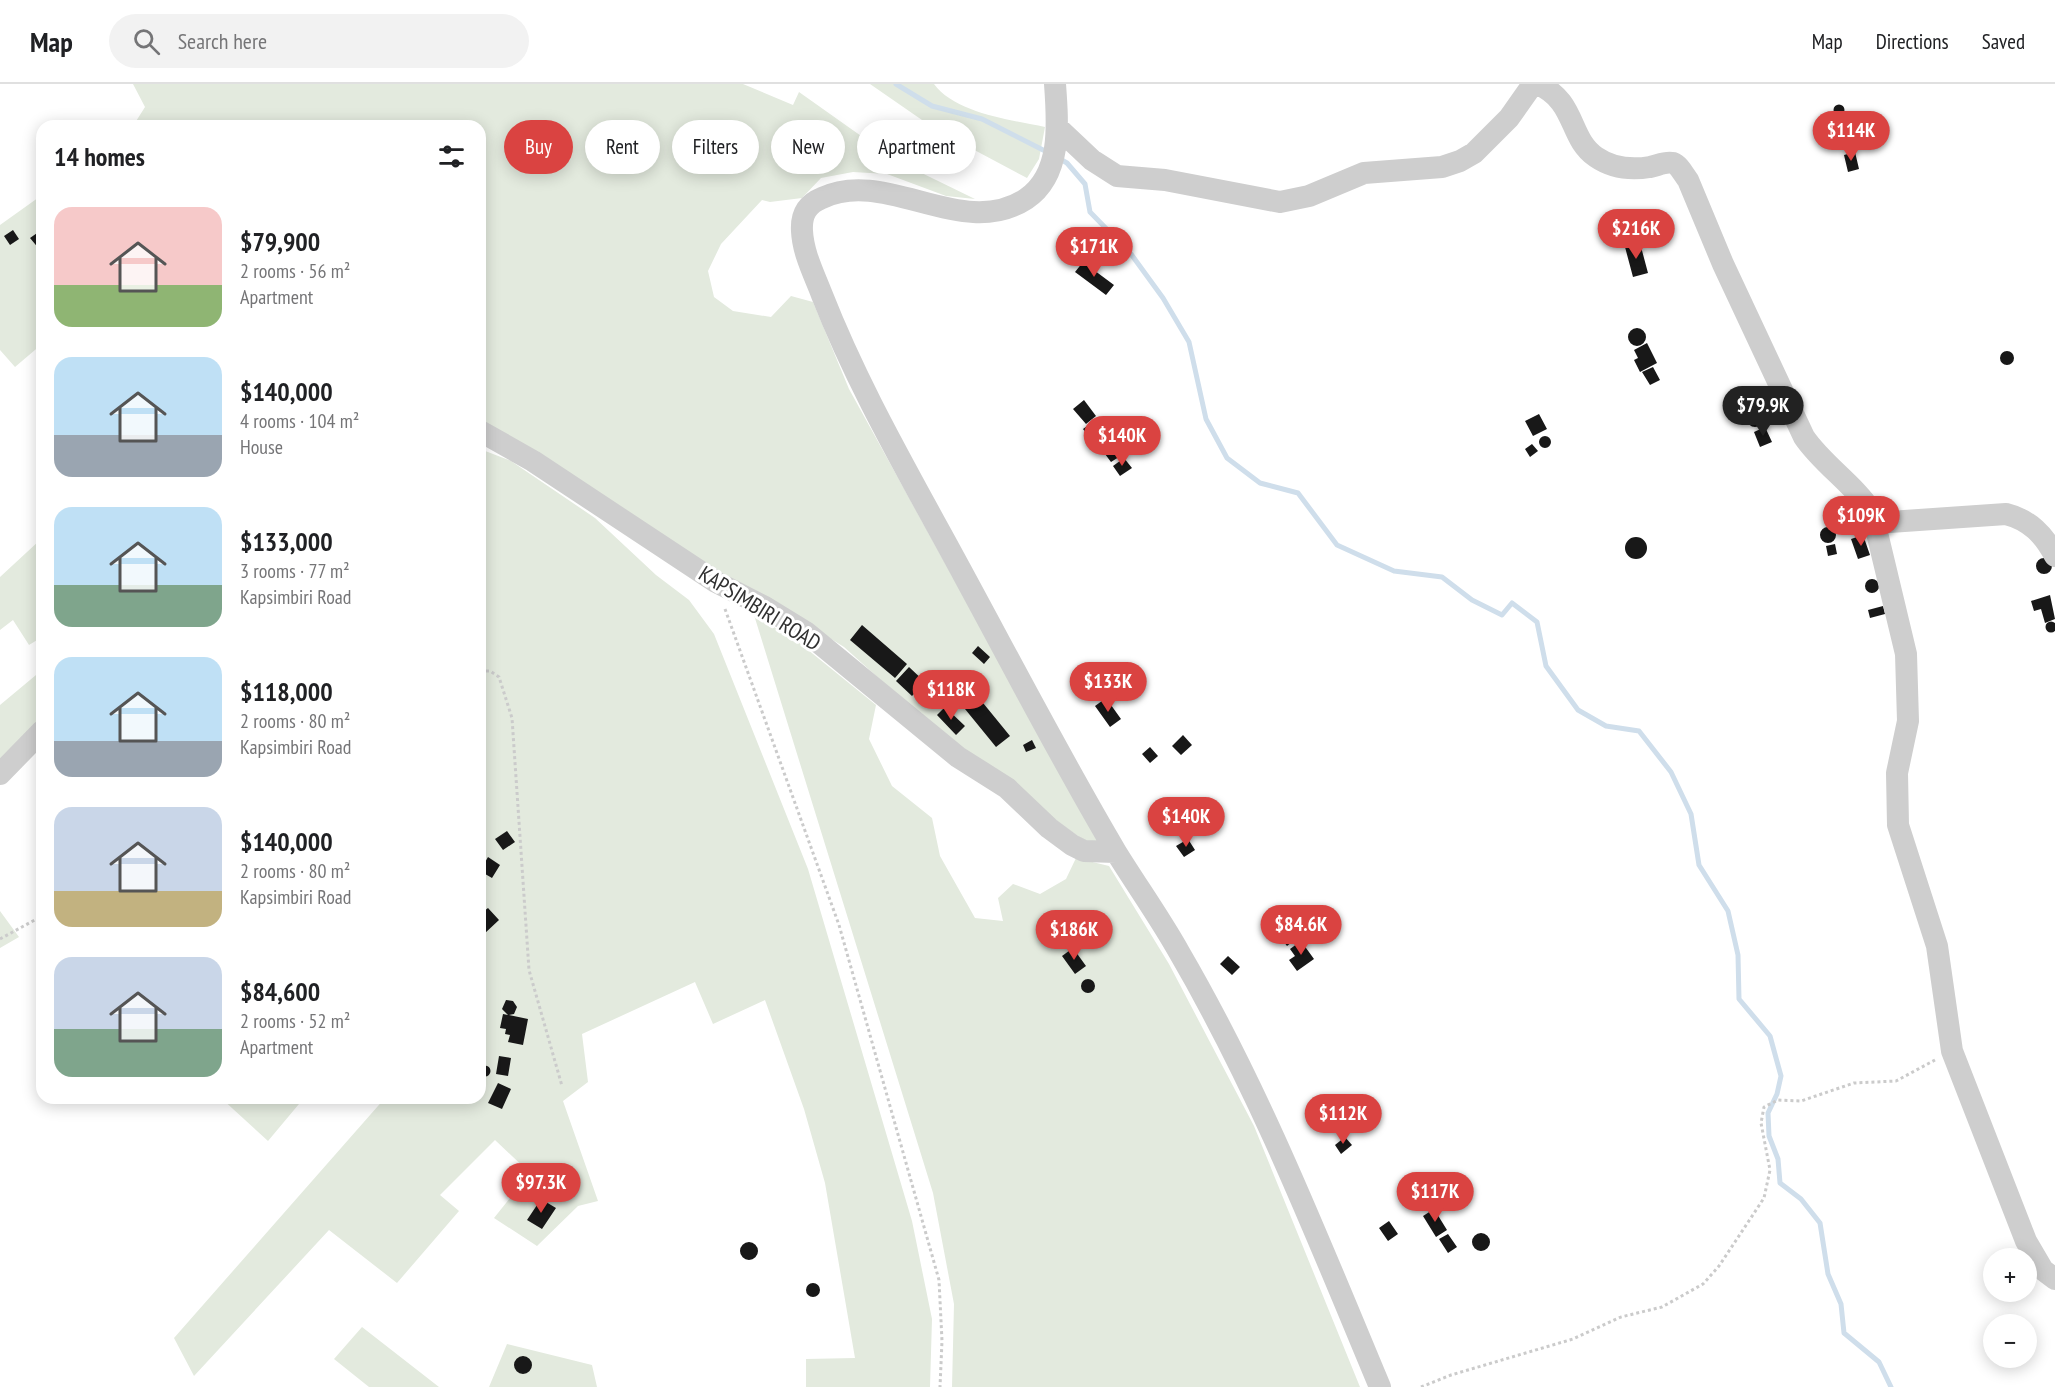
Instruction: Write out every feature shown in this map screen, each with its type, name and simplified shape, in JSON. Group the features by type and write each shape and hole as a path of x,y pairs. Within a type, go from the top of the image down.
{"street":[{"path":"1056,84 1055,144 1043,186 1022,202 989,212 969,212 857,189 836,192 816,200 807,209 802,219 802,238 839,340 884,431 1116,852 1178,950 1243,1067 1288,1163 1380,1387"},
{"path":"1055,144 1092,160 1117,176 1165,180 1280,201 1310,196 1364,173 1442,166 1460,161 1474,153 1509,118 1535,84 1546,88 1565,105 1585,146 1595,157 1610,165 1626,168 1669,163 1680,169 1688,180 1723,264 1804,436 1816,454 1864,500 1875,523 1906,654 1908,721 1897,773 1898,825 1937,946 1952,1051 2026,1241 2043,1270 2055,1279"},
{"name":"KAPSIMBIRI ROAD","path":"486,434 532,461 716,582 763,606 807,633 958,757 1007,788 1049,828 1072,845 1084,851 1116,852"},
{"path":"1875,523 2006,514 2020,517 2040,531 2055,556"},
{"path":"0,774 36,737"}],"path":[{"path":"716,582 839,924 939,1280 942,1341 940,1387"},
{"path":"486,671 499,677 512,718 529,970 562,1086"},
{"path":"0,939 36,919"},
{"path":"1421,1387 1451,1375 1573,1339 1621,1317 1662,1306 1703,1284 1719,1266 1764,1198 1770,1170 1761,1124 1764,1107 1778,1100 1801,1101 1854,1083 1896,1081 1952,1051"}],"shaded area":[{"path":"133,84 743,84 793,105 799,92 839,120 771,120 771,174 842,174 821,178 802,198 770,202 762,200 721,244 708,271 714,297 733,311 771,317 791,296 813,302 849,389 1100,844 1089,844 963,754 844,647 755,591 730,580 486,427 486,120 137,120 145,107"},
{"path":"870,84 934,84 943,94 969,109 1045,127 1039,159 1027,178 976,151 976,120 922,120"},
{"path":"845,125 857,133 857,172 845,174"},
{"path":"887,174 924,174 975,199 946,196"},
{"path":"36,199 36,349 15,367 0,350 0,225"},
{"path":"486,451 511,461 595,518 656,575 689,600 714,634 808,869 912,1221 932,1319 930,1387 806,1387 806,1359 855,1358 825,1183 804,1109 765,1000 713,1024 695,982 582,1034 588,1082 563,1101 598,1201 578,1206 537,1246 494,1218 530,1173 495,1140 440,1195 459,1211 397,1283 329,1230 194,1376 174,1338 380,1104 486,1104"},
{"path":"36,544 36,641 29,645 13,620 0,630 0,577"},
{"path":"754,615 797,641 876,705 869,739 892,786 932,818 940,856 975,918 1003,921 998,898 1013,884 1040,894 1066,879 1076,858 1109,866 1169,964 1254,1126 1360,1387 952,1387 954,1304 933,1193"},
{"path":"36,675 36,724 0,759 0,705"},
{"path":"0,911 19,937 0,948"},
{"path":"228,1104 299,1104 268,1141"},
{"path":"362,1327 439,1387 369,1387 334,1359"},
{"path":"507,1344 592,1365 597,1387 489,1387"}],"building":[{"path":"1839,105 1843,106 1843,114 1839,115 1835,114 1834,110 1835,106"},
{"path":"1855,152 1859,169 1848,172 1844,155"},
{"path":"1627,227 1633,227 1638,235 1636,241 1627,243 1622,238 1622,232"},
{"path":"13,230 19,239 10,245 4,236"},
{"path":"36,234 36,245 30,238"},
{"path":"1640,243 1648,273 1633,277 1625,247"},
{"path":"1083,262 1114,285 1106,295 1075,272"},
{"path":"1637,328 1643,331 1646,337 1643,343 1637,346 1631,343 1628,337 1631,331"},
{"path":"1647,343 1657,363 1640,372 1634,360 1638,358 1634,350"},
{"path":"2007,351 2012,353 2014,358 2012,363 2007,365 2002,363 2000,358 2002,353"},
{"path":"1653,367 1660,380 1650,385 1642,372"},
{"path":"1084,400 1096,416 1086,424 1073,409"},
{"path":"1755,411 1763,419 1755,427 1747,419"},
{"path":"1539,414 1547,429 1533,436 1525,421"},
{"path":"1098,418 1112,436 1097,447 1083,429"},
{"path":"1765,427 1772,442 1760,447 1754,432"},
{"path":"1547,436 1551,442 1547,448 1543,448 1539,440"},
{"path":"1114,442 1122,455 1111,462 1102,450"},
{"path":"1532,444 1538,451 1530,457 1525,449"},
{"path":"1124,458 1132,468 1120,476 1113,466"},
{"path":"1852,520 1856,521 1856,529 1852,530 1848,529 1847,525 1848,521"},
{"path":"1828,527 1834,529 1836,535 1834,541 1828,543 1822,541 1820,535 1822,529"},
{"path":"1863,535 1870,555 1858,559 1851,539"},
{"path":"1636,537 1644,540 1647,548 1644,556 1636,559 1628,556 1625,548 1628,540"},
{"path":"1835,544 1837,554 1828,556 1826,546"},
{"path":"2044,558 2052,566 2044,574 2036,566"},
{"path":"1872,579 1877,581 1879,586 1877,591 1872,593 1867,591 1865,586 1867,581"},
{"path":"2050,595 2055,619 2045,623 2041,609 2034,611 2031,601"},
{"path":"1883,606 1885,614 1870,618 1868,610"},
{"path":"2051,622 2055,623 2055,631 2051,632 2047,631 2046,627 2047,623"},
{"path":"862,625 907,664 895,678 850,640"},
{"path":"978,646 990,657 984,664 972,653"},
{"path":"909,667 925,682 912,696 896,681"},
{"path":"979,698 1010,736 996,747 965,709"},
{"path":"1106,698 1121,719 1110,727 1095,706"},
{"path":"945,707 965,726 956,735 937,715"},
{"path":"1183,735 1192,745 1181,755 1172,746"},
{"path":"1032,740 1036,748 1026,752 1023,745"},
{"path":"1150,747 1158,756 1150,763 1142,754"},
{"path":"507,831 515,842 503,850 495,839"},
{"path":"1188,839 1195,850 1184,857 1176,846"},
{"path":"488,857 500,865 492,878 486,874"},
{"path":"488,908 499,920 486,932 486,910"},
{"path":"1289,929 1297,938 1287,946 1280,937"},
{"path":"1301,941 1314,959 1297,971 1289,960 1295,956 1290,949"},
{"path":"1073,948 1086,966 1075,974 1062,956"},
{"path":"1228,956 1240,967 1232,975 1220,964"},
{"path":"1088,979 1093,981 1095,986 1093,991 1088,993 1083,991 1081,986 1083,981"},
{"path":"506,1000 513,1001 517,1007 514,1014 509,1015 528,1019 523,1045 508,1042 510,1035 505,1034 506,1029 500,1028 503,1014 508,1015 502,1009"},
{"path":"499,1056 511,1058 508,1076 496,1074"},
{"path":"486,1066 491,1071 486,1076"},
{"path":"498,1083 511,1089 502,1109 488,1103"},
{"path":"1345,1109 1351,1111 1353,1117 1351,1123 1345,1125 1339,1123 1337,1117 1339,1111"},
{"path":"1345,1137 1352,1145 1341,1154 1335,1145"},
{"path":"541,1199 556,1208 542,1229 527,1220"},
{"path":"1434,1209 1447,1230 1436,1237 1423,1216"},
{"path":"1389,1221 1398,1234 1388,1241 1379,1228"},
{"path":"1481,1233 1487,1236 1490,1242 1487,1248 1481,1251 1475,1248 1472,1242 1475,1236"},
{"path":"1448,1234 1457,1247 1448,1253 1439,1239"},
{"path":"749,1242 755,1245 758,1251 755,1257 749,1260 743,1257 740,1251 743,1245"},
{"path":"813,1283 818,1285 820,1290 818,1295 813,1297 808,1295 806,1290 808,1285"},
{"path":"523,1356 529,1359 532,1365 529,1371 523,1374 517,1371 514,1365 517,1359"}],"waterway":[{"path":"896,84 932,106 982,119 1049,153"},
{"path":"1060,159 1067,163 1085,184 1090,212 1131,254 1163,298 1189,342 1206,419 1227,458 1260,483 1298,493 1337,545 1394,571 1442,577 1472,600 1502,615 1512,603 1537,622 1546,666 1578,710 1606,726 1639,731 1671,772 1691,814 1699,865 1728,911 1738,955 1739,999 1770,1036 1781,1076 1777,1094 1768,1113 1769,1136 1778,1159 1780,1183 1801,1199 1820,1223 1828,1274 1841,1304 1844,1333 1879,1362 1891,1387"}]}
